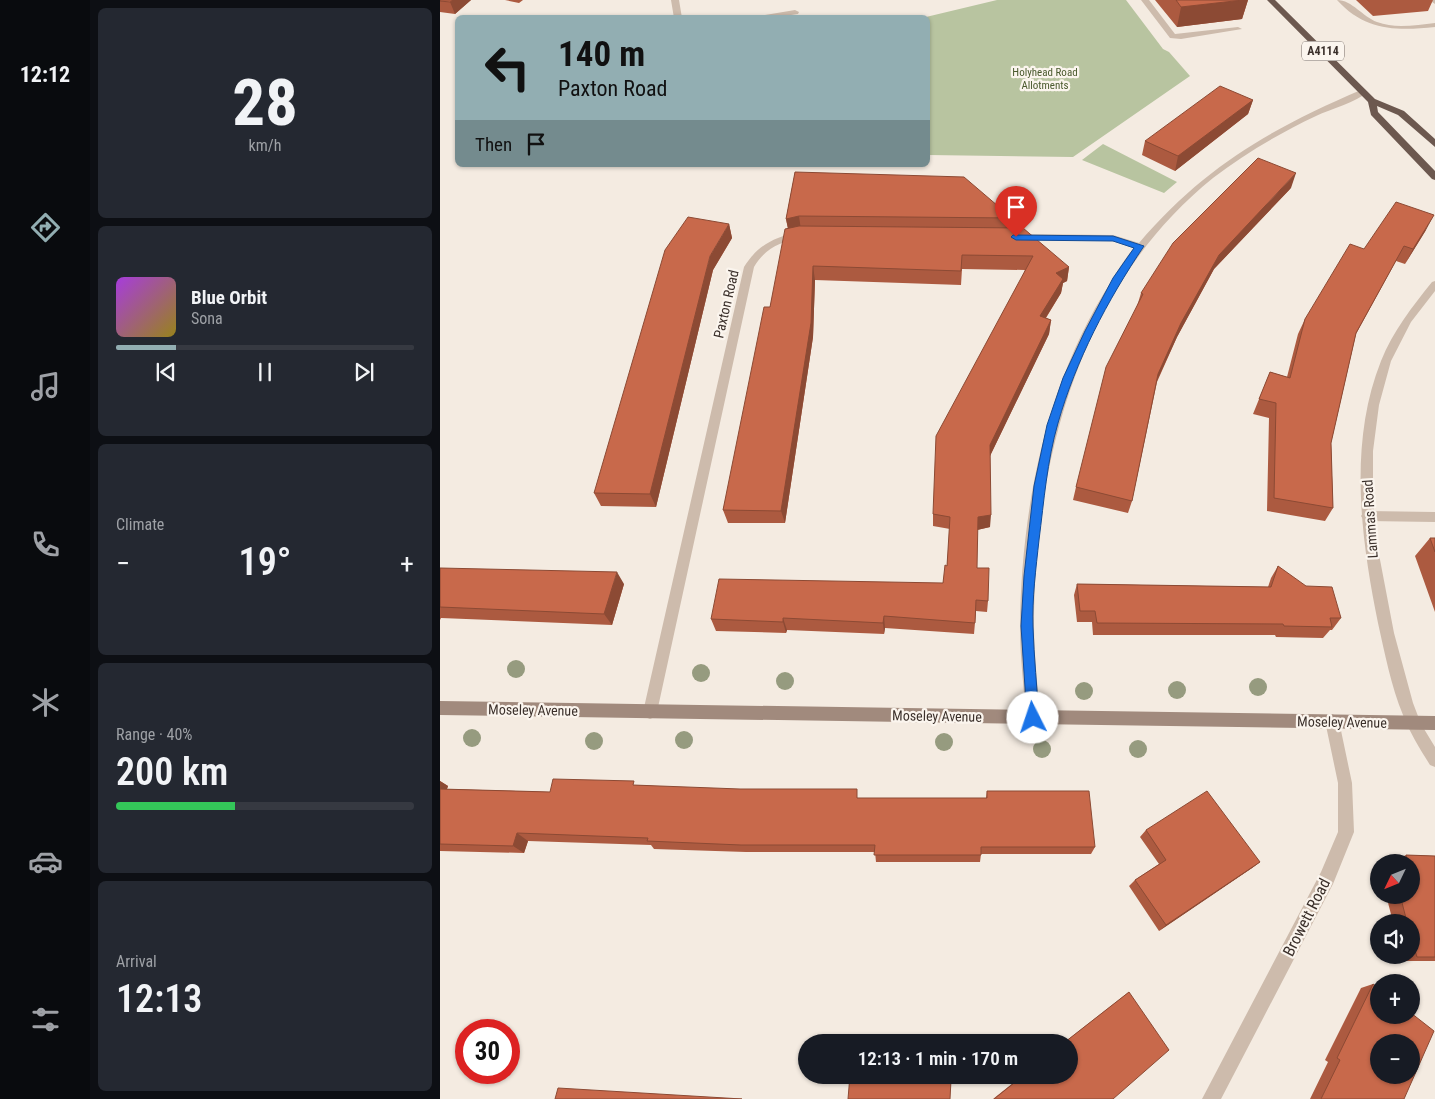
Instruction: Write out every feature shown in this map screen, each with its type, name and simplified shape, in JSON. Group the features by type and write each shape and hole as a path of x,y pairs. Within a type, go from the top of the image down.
{"highway":[{"name":"A4114","path":"1271,0 1372,101 1401,113 1435,144"},
{"name":"A4114","path":"1372,101 1374,113 1435,177"}],"main road":[{"name":"Moseley Avenue","path":"440,708 1435,724"}],"street":[{"path":"675,0 678,15"},
{"path":"1145,0 1174,36 1180,37 1238,29"},
{"path":"1341,0 1355,14 1381,27 1399,29 1435,25"},
{"path":"773,15 795,12"},
{"path":"1033,718 1027,626 1029,588 1040,486 1052,425 1065,386 1089,331 1118,278 1140,246 1174,209 1230,162 1299,120 1364,92"},
{"name":"Paxton Road","path":"650,712 749,267 757,253 769,244 784,238 811,235"},
{"path":"1006,237 1113,238 1140,246"},
{"name":"Lammas Road","path":"1435,284 1413,311 1400,334 1377,391 1367,464 1367,516 1380,603 1393,658 1414,723 1435,760"},
{"path":"1367,516 1435,517"},
{"name":"Browett Road","path":"1211,1099 1327,878 1346,832 1345,783 1332,721"}],"green space":[{"name":"Holyhead Road Allotments","path":"997,0 1126,0 1163,49 1169,52 1190,76 1073,157 930,155 930,16"},
{"path":"1103,144 1177,182 1164,193 1082,160"}],"building":[{"path":"440,0 453,0 450,2"},
{"path":"1176,0 1243,0 1181,7"},
{"path":"1220,86 1253,100 1178,156 1145,141"},
{"path":"1258,158 1296,173 1219,255 1181,323 1158,374 1132,501 1076,487 1106,367 1143,294 1141,293 1173,243"},
{"path":"795,172 964,177 1012,218 799,216 786,219"},
{"path":"1396,202 1434,215 1413,249 1404,246 1356,333 1331,443 1333,508 1274,498 1276,403 1259,399 1270,372 1290,378 1305,319 1350,244 1364,249"},
{"path":"688,217 729,224 710,256 650,494 594,493 665,250"},
{"path":"799,226 1023,228 1069,267 1056,273 1063,279 1040,316 1051,320 990,445 991,515 978,517 977,568 989,568 988,601 976,600 975,623 884,616 883,623 783,618 783,622 711,619 719,579 943,583 945,565 947,566 950,517 933,514 936,436 1033,256 962,255 961,271 813,266 811,323 781,511 723,510 764,307 770,307 785,229"},
{"path":"1430,538 1435,538 1435,552"},
{"path":"1278,566 1306,586 1332,587 1341,618 1330,618 1332,627 1284,626 1283,624 1097,623 1095,611 1080,611 1077,584 1271,587"},
{"path":"440,568 617,572 604,614 440,607"},
{"path":"553,779 634,781 633,785 740,789 857,789 857,798 987,798 987,791 1089,791 1095,847 981,847 981,855 874,855 875,845 741,845 647,841 648,838 517,833 513,846 440,844 440,789 550,792"},
{"path":"1207,791 1260,862 1166,925 1135,880 1166,860 1146,830"},
{"path":"1420,855 1435,856 1435,957 1420,957 1420,914 1405,914 1402,904 1420,904"},
{"path":"1370,990 1370,1024 1420,1024 1420,1020 1434,1031 1420,1063 1420,1034 1370,1034 1370,1084 1411,1084 1404,1099 1321,1099 1340,1060 1337,1058"},
{"path":"1129,992 1169,1050 1113,1099 994,1099 1013,1084 1078,1084 1078,1034 1075,1034"},
{"path":"849,1084 951,1084 950,1099 848,1099"},
{"path":"558,1088 742,1099 555,1099"}],"route":[{"path":"1016,237 1113,238 1140,246 1118,278 1089,331 1068,378 1052,425 1040,486 1031,559 1027,626 1033,718"}]}
